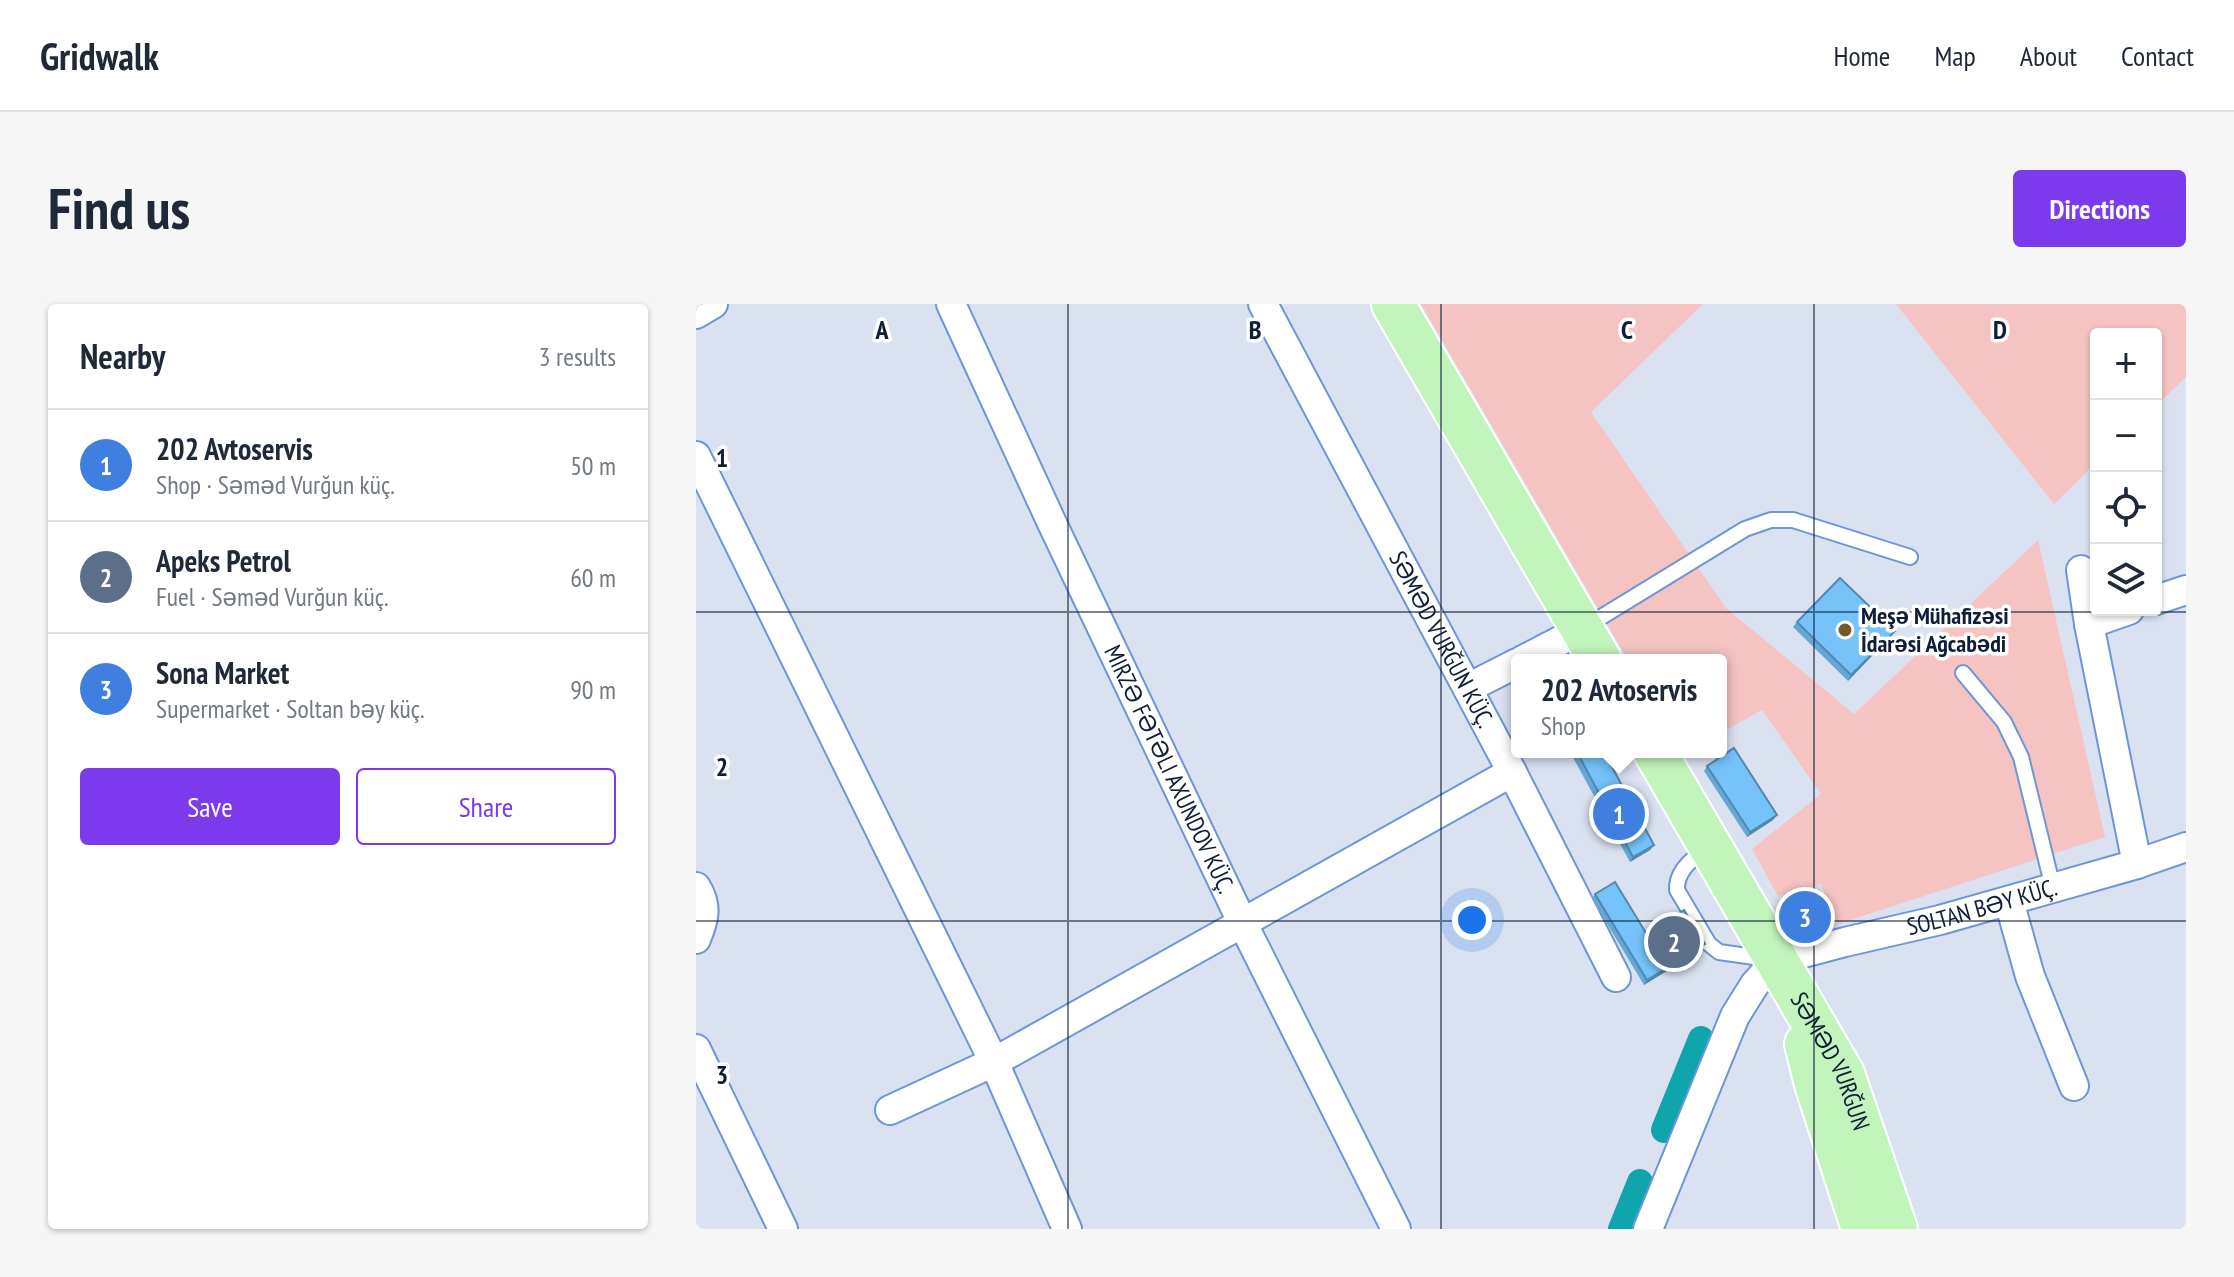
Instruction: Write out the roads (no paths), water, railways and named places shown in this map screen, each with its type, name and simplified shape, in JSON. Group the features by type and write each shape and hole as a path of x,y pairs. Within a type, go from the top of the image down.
{"main road":[{"path":"1393,304 1590,645"},
{"path":"1659,758 1786,976"},
{"name":"SƏMƏD VURĞUN","path":"1786,976 1816,1084 1863,1229"},
{"name":"SƏMƏD VURĞUN","path":"1786,976 1843,1074 1896,1229"}],"street":[{"path":"696,314 713,304"},
{"name":"MIRZƏ FƏTƏLI AXUNDOV KÜÇ.","path":"951,304 1242,922 1396,1229"},
{"name":"SƏMƏD VURĞUN KÜÇ.","path":"1263,304 1468,688 1616,977"},
{"path":"696,456 994,1062 1067,1229"},
{"path":"2081,570 2137,864"},
{"path":"2162,598 2186,590"},
{"path":"2089,624 2112,616"},
{"path":"1550,654 1590,645"},
{"path":"1468,688 1511,666"},
{"path":"890,1110 994,1062 1512,772"},
{"name":"SOLTAN BƏY KÜÇ.","path":"1786,976 1845,942 2009,901 2186,847"},
{"path":"696,887 702,896 704,919 696,939"},
{"path":"2009,901 2030,976 2074,1086"},
{"path":"1648,1229 1735,1016 1755,984 1786,976"},
{"path":"696,1049 783,1229"}],"lane":[{"path":"1590,645 1745,529 1771,520 1793,520 1910,557"},
{"path":"1963,673 2004,722 2021,757 2053,888"}],"waterway":[{"path":"1664,1130 1701,1039"},
{"path":"1621,1229 1640,1182"}],"place":[{"name":"Meşə Mühafizəsi İdarəsi Ağcabədi","path":"1845,630"},
{"name":"202 Avtoservis","path":"1619,814"},
{"name":"Sona Market","path":"1805,917"},
{"name":"Apeks Petrol","path":"1674,942"}]}
